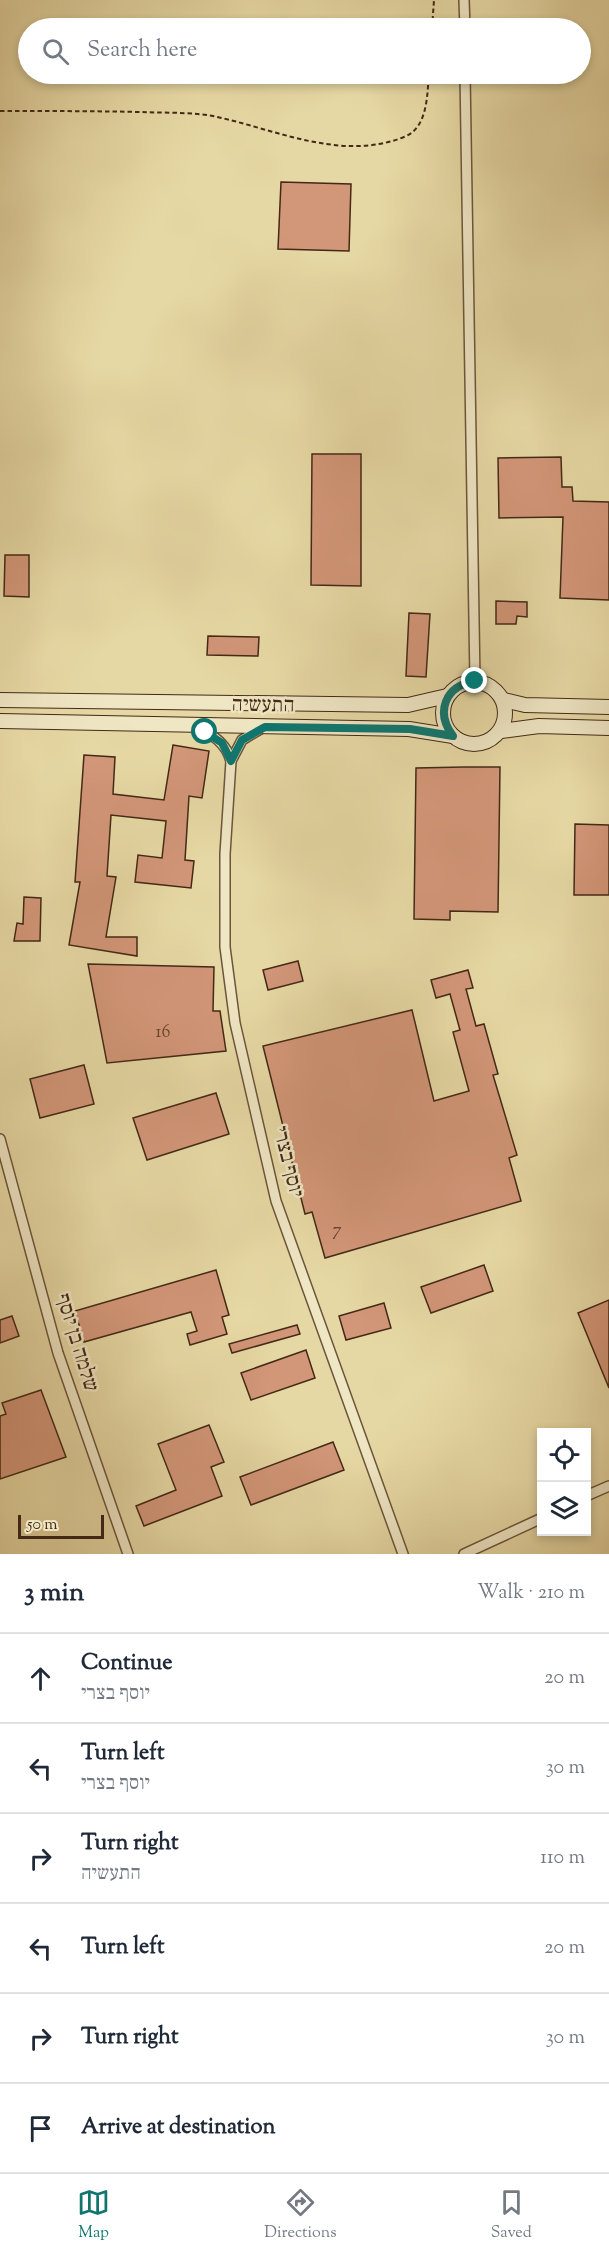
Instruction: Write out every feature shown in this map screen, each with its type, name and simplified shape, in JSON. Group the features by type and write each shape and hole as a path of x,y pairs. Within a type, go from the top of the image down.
{"street":[{"path":"464,0 465,18"},
{"path":"465,84 475,681"},
{"path":"609,707 525,705 504,700 492,686 475,681 464,683 447,696 443,717 453,736 462,742 483,743 501,731 539,726 609,728"},
{"name":"התעשיה","path":"0,700 408,705 447,696"},
{"path":"501,731 505,721 504,700"},
{"name":"התעשיה","path":"0,721 410,729 453,736"},
{"path":"184,724 215,737 228,751 231,761"},
{"path":"231,761 242,740 265,727"},
{"name":"יוסף בצרי","path":"231,761 225,854 225,947 235,1023 276,1201 403,1554"},
{"name":"שלמה בן יוסף","path":"0,1139 58,1353 128,1554"},
{"path":"591,1495 609,1486"},
{"path":"464,1554 537,1520"}],"path":[{"path":"433,18 434,0"},
{"path":"0,111 106,111 213,116 282,136 343,146 406,137 420,126 428,84"}],"building":[{"path":"281,182 351,184 349,251 278,249"},
{"path":"312,454 361,454 361,586 311,585"},
{"path":"561,457 562,487 572,487 573,501 609,502 609,600 560,598 563,517 499,518 498,458"},
{"path":"5,555 29,555 29,597 4,596"},
{"path":"496,601 527,602 527,617 517,616 516,624 496,624"},
{"path":"409,613 430,614 426,677 406,676"},
{"path":"208,636 259,637 258,656 207,655"},
{"path":"173,745 209,751 202,798 189,796 185,860 194,861 191,888 135,882 138,855 162,858 166,821 111,815 107,876 116,877 106,937 137,937 137,956 69,945 80,882 75,882 84,755 115,757 113,794 164,800"},
{"path":"500,767 498,912 450,911 450,920 414,919 416,768"},
{"path":"575,824 609,825 609,895 574,895"},
{"path":"24,897 41,898 40,941 14,941 17,923 23,924"},
{"path":"298,961 303,981 268,990 263,970"},
{"path":"88,964 214,967 213,1011 220,1011 226,1051 107,1063"},
{"path":"468,970 473,988 466,989 476,1026 484,1024 498,1074 493,1075 517,1155 509,1158 521,1201 325,1258 312,1212 305,1214 263,1046 412,1010 434,1101 469,1091 453,1032 460,1030 450,994 436,998 431,980"},
{"path":"84,1065 94,1104 40,1118 30,1079"},
{"path":"216,1093 229,1134 147,1160 133,1118"},
{"path":"484,1265 493,1291 431,1313 421,1287"},
{"path":"216,1270 229,1315 222,1317 227,1334 190,1345 187,1334 197,1331 191,1312 84,1342 75,1311"},
{"path":"609,1300 609,1388 578,1313"},
{"path":"384,1303 391,1328 346,1340 339,1316"},
{"path":"12,1316 19,1336 0,1343 0,1320"},
{"path":"297,1325 300,1334 232,1353 229,1344"},
{"path":"306,1350 315,1378 251,1400 241,1373"},
{"path":"41,1390 66,1457 0,1479 0,1416 6,1414 2,1403"},
{"path":"209,1425 224,1462 211,1467 222,1496 144,1526 136,1506 176,1490 158,1444"},
{"path":"333,1442 344,1470 251,1505 240,1477"}],"route":[{"path":"205,732 222,743 231,761 242,740 265,727 410,729 453,736 446,727 443,706 447,696 454,688 475,681"}]}
